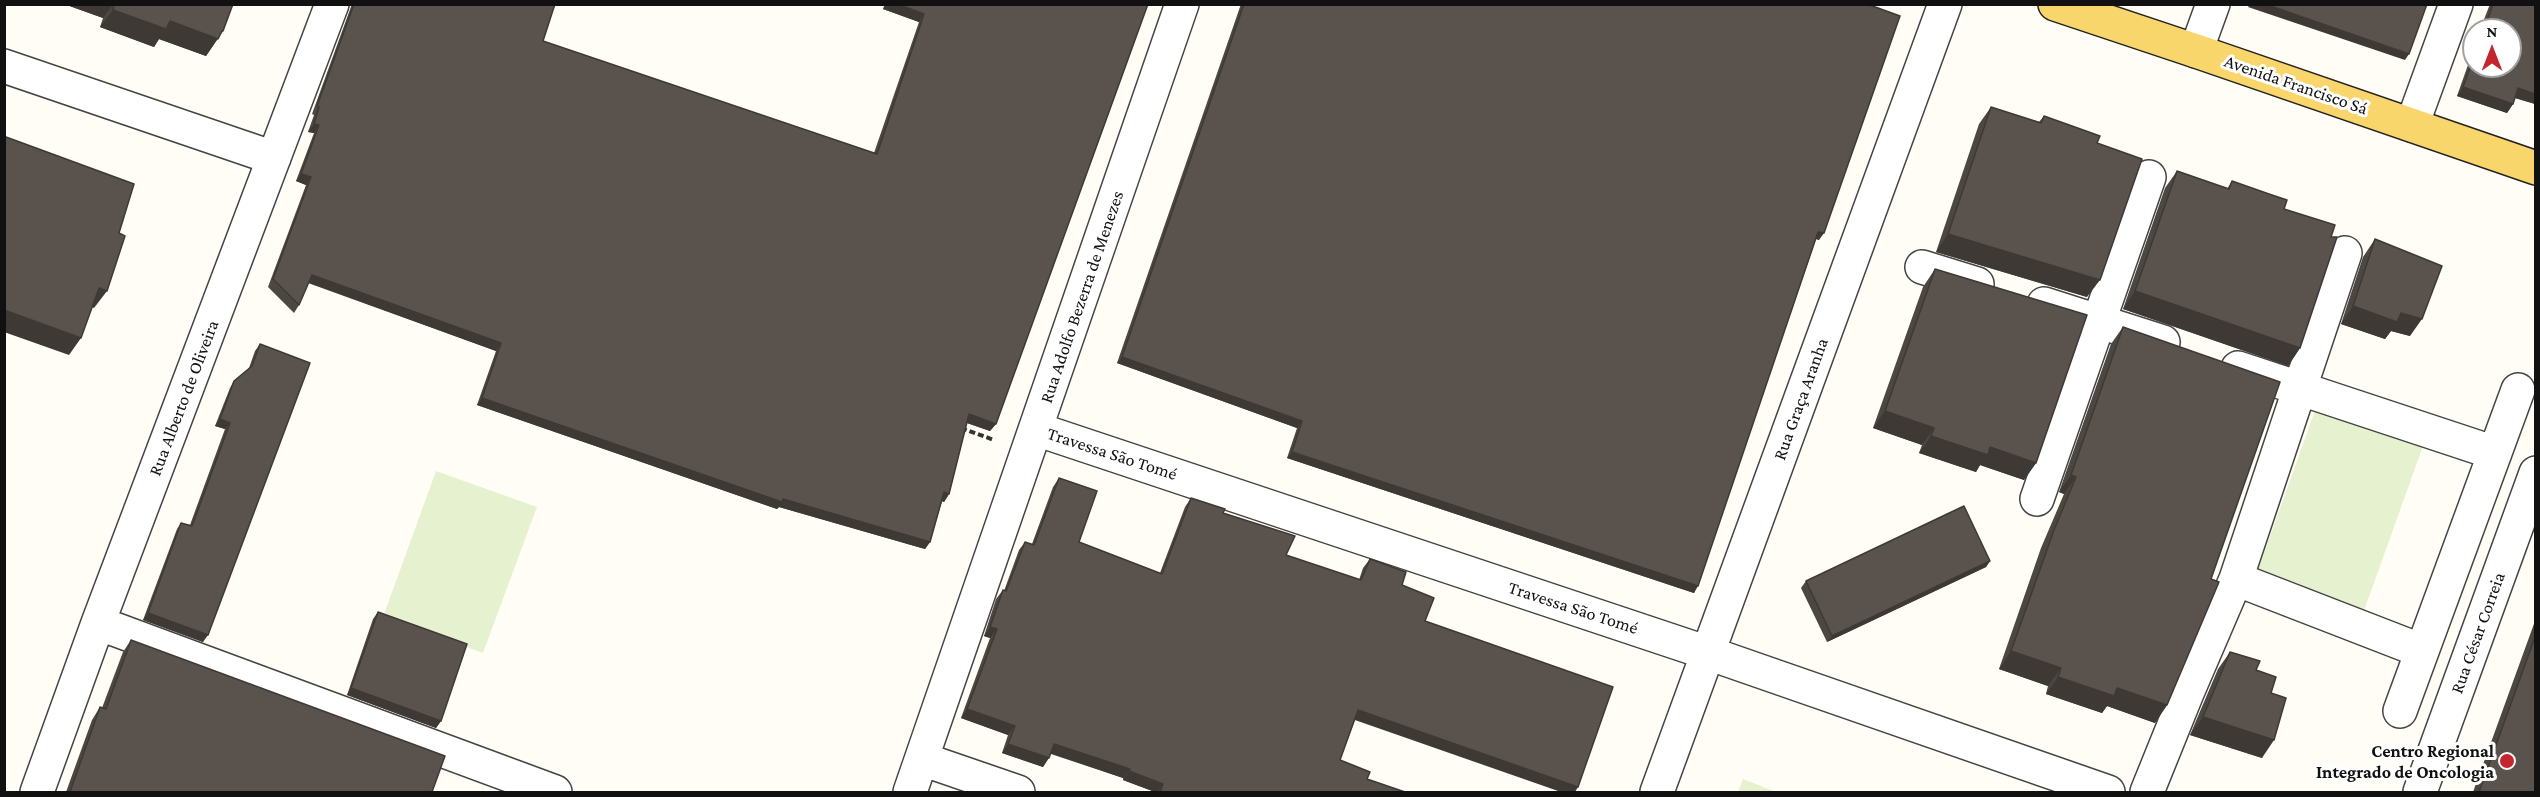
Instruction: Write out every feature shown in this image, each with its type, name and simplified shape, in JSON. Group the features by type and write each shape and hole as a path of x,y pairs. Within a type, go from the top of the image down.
{"main road":[{"name":"Avenida Francisco Sá","path":"2055,4 2412,124 2535,168"}],"street":[{"name":"Rua Alberto de Oliveira","path":"37,792 98,622 332,4"},
{"name":"Rua Adolfo Bezerra de Menezes","path":"910,792 1182,4"},
{"name":"Rua Graça Aranha","path":"1657,792 1945,4"},
{"path":"2196,51 2213,4"},
{"path":"2412,124 2456,4"},
{"path":"4,66 274,158"},
{"path":"2037,499 2149,177"},
{"path":"2147,792 2236,579 2345,253"},
{"path":"1922,267 2099,320 2299,390 2495,453"},
{"path":"2400,711 2518,390"},
{"name":"Travessa São Tomé","path":"1032,440 1708,653 2108,792"},
{"name":"Rua César Correia","path":"2420,792 2535,473"},
{"path":"2236,579 2422,651"},
{"path":"98,622 542,790"},
{"path":"922,759 1018,792"}],"path":[{"path":"950,424 1032,440"}],"green space":[{"path":"2316,408 2423,446 2361,619 2254,581"},
{"path":"436,471 537,507 483,653 383,617"},
{"path":"1743,779 1776,792 1738,792"}],"building":[{"path":"114,4 233,4 218,39 170,21 166,29 113,10"},
{"path":"354,4 555,4 543,41 877,154 924,14 897,4 1148,4 996,424 969,414 949,494 944,492 930,542 783,499 782,502 482,398 501,343 312,275 299,305 273,279 311,177 301,174 319,125 314,124 319,107 317,106"},
{"path":"1244,4 1867,4 1900,16 1824,233 1818,232 1698,586 1292,452 1302,421 1122,357"},
{"path":"2265,4 2427,4 2409,54"},
{"path":"2493,4 2535,4 2535,94 2518,88 2513,104 2463,87 2466,78 2522,78 2522,18 2488,18"},
{"path":"1991,107 2041,123 2044,116 2100,136 2097,143 2142,159 2100,280 1948,234"},
{"path":"6,137 134,184 119,233 125,236 107,291 99,288 81,338 4,310 4,144"},
{"path":"2177,171 2229,189 2232,181 2287,200 2284,209 2335,225 2331,237 2337,237 2300,348 2135,291"},
{"path":"2375,239 2442,266 2422,319 2401,313 2397,322 2353,306"},
{"path":"1935,269 2087,315 2036,463 1990,447 1988,455 1931,436 1934,428 1885,411"},
{"path":"2123,327 2280,382 2211,579 2219,582 2167,705 2117,688 2114,696 2058,677 2061,668 2011,651 2054,530 2076,477 2071,475"},
{"path":"260,344 310,363 208,635 148,613 181,523 192,526 230,423 220,419 234,381 252,366"},
{"path":"1059,478 1097,491 1079,542 1162,574 1191,498 1225,509 1223,513 1295,536 1286,555 1361,580 1370,559 1406,572 1402,585 1434,598 1425,621 1613,687 1578,787 1358,710 1340,760 1370,772 1367,779 1405,792 1160,792 1163,784 1129,771 1130,769 1054,744 1049,758 1008,744 1015,726 967,709 997,629 990,627 1003,590 1006,591 1025,542 1034,545"},
{"path":"1964,506 1990,561 1832,636 1806,581"},
{"path":"378,612 467,644 441,721 351,688"},
{"name":"Centro Regional Integrado de Oncologia","path":"2535,637 2535,792 2479,792"},
{"path":"131,640 445,756 432,792 70,792 100,707 106,709"},
{"path":"2230,652 2260,661 2256,670 2276,677 2271,693 2286,698 2274,740 2203,717"}],"place":[{"name":"Centro Regional Integrado de Oncologia","path":"2507,761"}]}
